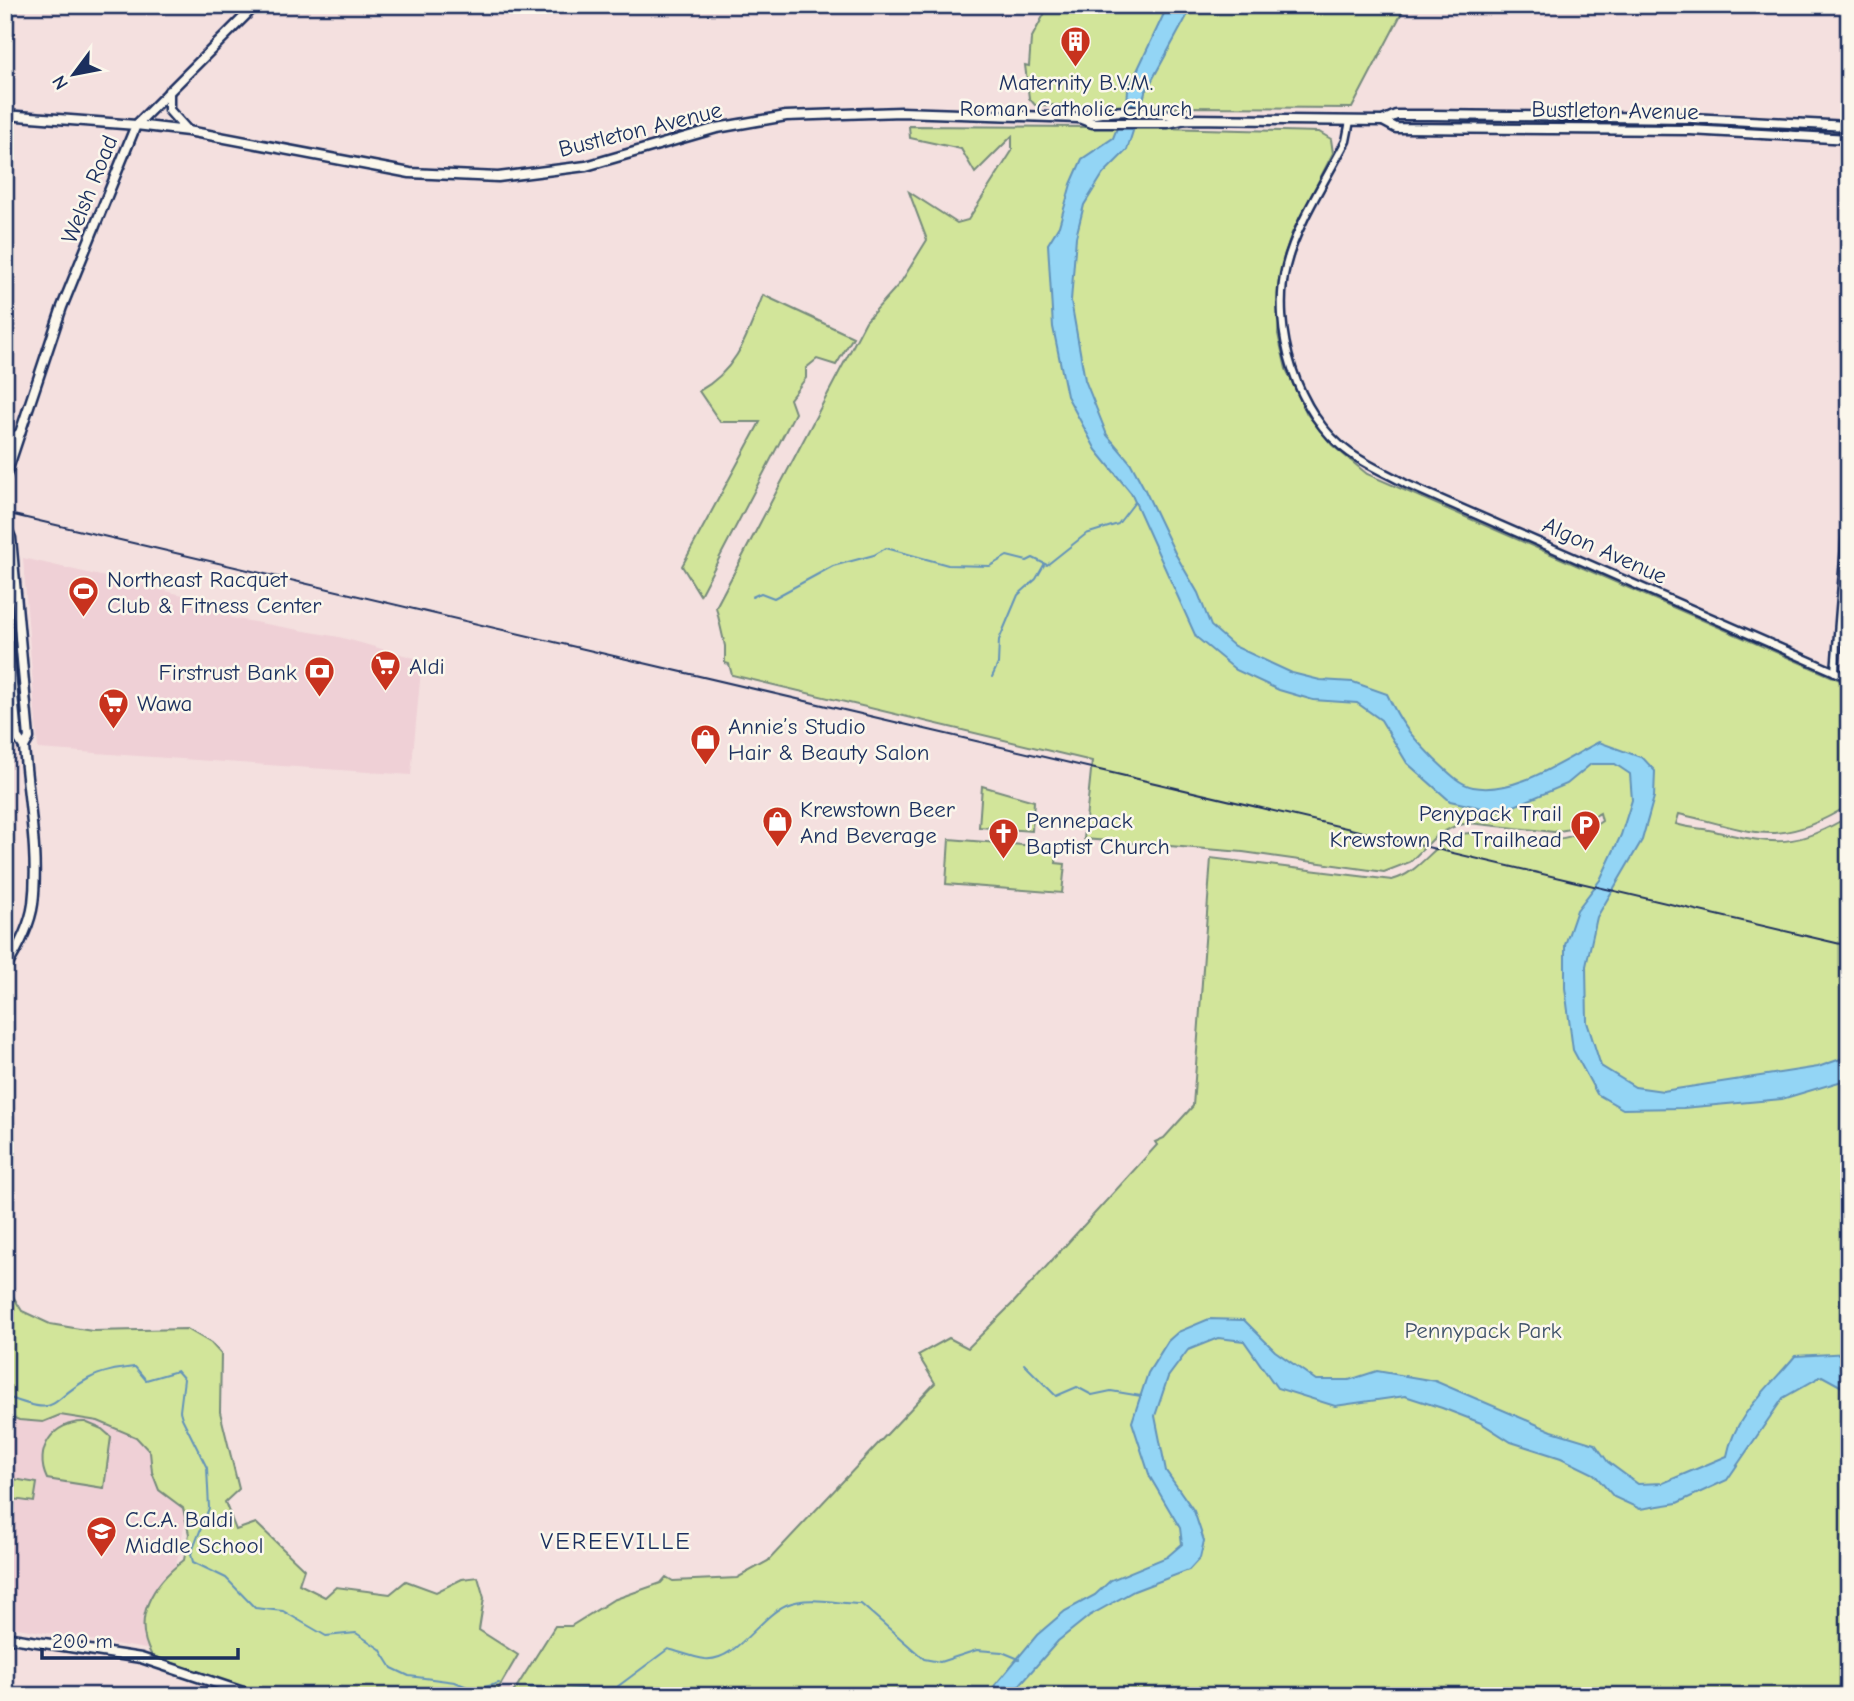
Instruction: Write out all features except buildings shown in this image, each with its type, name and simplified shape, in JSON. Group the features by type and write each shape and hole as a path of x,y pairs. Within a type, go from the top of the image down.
{"main road":[{"path":"5,29 9,5"},
{"name":"Welsh Road","path":"5,478 62,307 136,125 256,5"},
{"path":"171,89 167,96 169,110 188,131"},
{"name":"Bustleton Avenue","path":"5,116 188,131 410,173 498,177 586,166 703,131 786,116 901,113 1079,118 1092,122 1169,119 1383,121 1396,114 1691,118 1849,125"},
{"name":"Bustleton Avenue","path":"1079,118 1095,113 1169,119"},
{"name":"Bustleton Avenue","path":"1383,121 1396,128 1690,130 1849,139"},
{"path":"5,443 17,436 23,428"},
{"path":"5,523 11,538 29,737 24,747"},
{"path":"5,609 17,737 24,747 33,862 33,907 24,934 5,969"},
{"path":"5,1637 141,1658 255,1696"}],"street":[{"name":"Algon Avenue","path":"1350,121 1346,141 1286,264 1282,308 1284,336 1296,381 1318,418 1349,452 1406,484 1849,678"},
{"path":"1835,672 1846,562 1849,495"}],"shaded area":[{"path":"23,558 213,602 232,618 339,637 422,660 411,775 38,749"},
{"path":"5,1390 169,1419 187,1513 158,1651 5,1626"}],"green space":[{"name":"Pennypack Park","path":"1049,5 1406,5 1352,108 1170,107 1163,128 1319,132 1331,139 1333,153 1292,233 1284,256 1278,334 1286,369 1307,414 1332,445 1367,474 1849,684 1849,805 1802,828 1782,832 1746,830 1679,814 1676,824 1755,839 1785,841 1815,834 1849,816 1849,1696 511,1696 555,1626 571,1626 613,1600 661,1583 666,1577 673,1581 737,1578 768,1561 935,1383 918,1355 949,1338 968,1348 1014,1302 1157,1145 1155,1142 1164,1138 1193,1106 1211,858 1392,880 1403,876 1449,839 1459,835 1471,833 1522,839 1554,839 1586,831 1602,821 1600,813 1570,829 1554,832 1469,823 1455,826 1437,835 1410,862 1384,872 1243,852 1084,839 1092,761 732,675 729,664 725,663 725,646 716,607 866,321 901,282 927,240 909,192 957,223 968,220 1012,151 1012,136 975,173 961,149 910,138 909,126 1095,127 1100,106 1035,105 1029,98 1025,65 1029,66 1031,39"},
{"path":"763,295 853,337 836,365 817,359 806,368 806,378 790,399 795,413 700,595 682,566 760,422 720,422 699,391 723,372 740,349"},
{"path":"982,786 1034,801 1032,831 979,827"},
{"path":"949,839 1058,848 1056,863 1065,864 1062,893 946,884"},
{"path":"5,1283 22,1311 50,1324 92,1331 187,1329 211,1343 221,1354 220,1412 239,1489 225,1502 236,1530 256,1523 304,1569 299,1584 325,1597 336,1587 390,1594 406,1581 436,1592 462,1579 478,1577 484,1598 479,1630 518,1655 494,1696 268,1696 152,1656 146,1642 144,1616 154,1591 184,1560 189,1534 183,1508 159,1490 152,1472 150,1452 136,1437 98,1421 60,1415 43,1422 19,1420 5,1414"},
{"path":"85,1422 102,1429 111,1437 104,1488 47,1479 43,1468 44,1448 55,1432 64,1426"},
{"path":"8,1478 37,1483 34,1502 5,1498"}],"water":[{"path":"1168,5 1193,5 1145,93 1127,150 1103,174 1084,205 1076,237 1071,301 1085,380 1107,435 1130,462 1198,593 1211,626 1234,646 1292,673 1320,680 1353,682 1387,694 1402,722 1434,759 1457,779 1473,787 1506,786 1522,781 1599,742 1643,758 1655,771 1654,797 1642,840 1597,917 1586,966 1587,1022 1601,1066 1635,1087 1663,1091 1818,1067 1849,1056 1849,1079 1782,1099 1683,1108 1623,1109 1597,1094 1573,1050 1565,988 1565,945 1577,910 1600,880 1621,835 1632,800 1630,774 1615,764 1591,764 1567,784 1500,812 1450,801 1407,763 1381,720 1357,703 1313,700 1279,690 1236,670 1196,637 1131,493 1096,450 1067,396 1053,327 1048,244 1059,226 1071,184 1082,159 1113,138 1127,103 1128,90"},
{"path":"1209,1319 1244,1320 1275,1351 1316,1380 1349,1380 1377,1371 1435,1381 1552,1431 1595,1444 1608,1462 1638,1484 1663,1483 1727,1456 1737,1427 1745,1414 1795,1356 1849,1353 1849,1398 1844,1388 1822,1376 1783,1398 1727,1480 1677,1503 1640,1509 1614,1497 1594,1474 1561,1458 1511,1442 1481,1423 1442,1408 1405,1396 1335,1406 1277,1388 1244,1341 1218,1338 1188,1350 1168,1377 1155,1416 1166,1471 1194,1511 1204,1541 1200,1558 1189,1570 1134,1591 1089,1616 1058,1641 1010,1696 986,1696 1037,1635 1065,1611 1095,1595 1111,1580 1167,1557 1182,1544 1180,1528 1150,1477 1132,1422 1148,1373 1168,1341 1178,1332"}],"waterway":[{"path":"752,597 761,593 774,598 833,566 874,555 886,548 948,565 990,566 1007,556 1027,561 1033,558 1047,565 1086,534 1118,524 1135,502"},
{"path":"992,677 998,664 999,640 1018,595 1036,579 1044,565"},
{"path":"1024,1364 1056,1396 1077,1387 1092,1395 1111,1391 1141,1396"},
{"path":"5,1396 23,1403 45,1406 88,1379 105,1372 135,1367 146,1380 177,1371 184,1379 180,1411 182,1418 207,1468 209,1508 191,1554 193,1562 226,1578 255,1608 283,1611 326,1636 356,1633 380,1649 392,1668 409,1676 455,1682 475,1690 499,1683"},
{"path":"528,1687 566,1690 617,1687 668,1649 705,1659 716,1658 727,1654 776,1611 786,1605 804,1601 861,1604 924,1659 940,1662 977,1650 1002,1652 1019,1659"}],"railway":[{"path":"5,513 1849,946"}],"place":[{"name":"Maternity B.V.M. Roman Catholic Church","path":"1076,68"},
{"name":"Northeast Racquet Club & Fitness Center","path":"84,619"},
{"name":"Aldi","path":"386,693"},
{"name":"Firstrust Bank","path":"320,699"},
{"name":"Wawa","path":"114,730"},
{"name":"Annie’s Studio Hair & Beauty Salon","path":"705,766"},
{"name":"Krewstown Beer And Beverage","path":"777,849"},
{"name":"Penypack Trail Krewstown Rd Trailhead","path":"1585,853"},
{"name":"Pennepack Baptist Church","path":"1003,860"},
{"name":"C.C.A. Baldi Middle School","path":"102,1559"}],"district":[{"name":"VEREEVILLE","path":"616,1541"}]}
